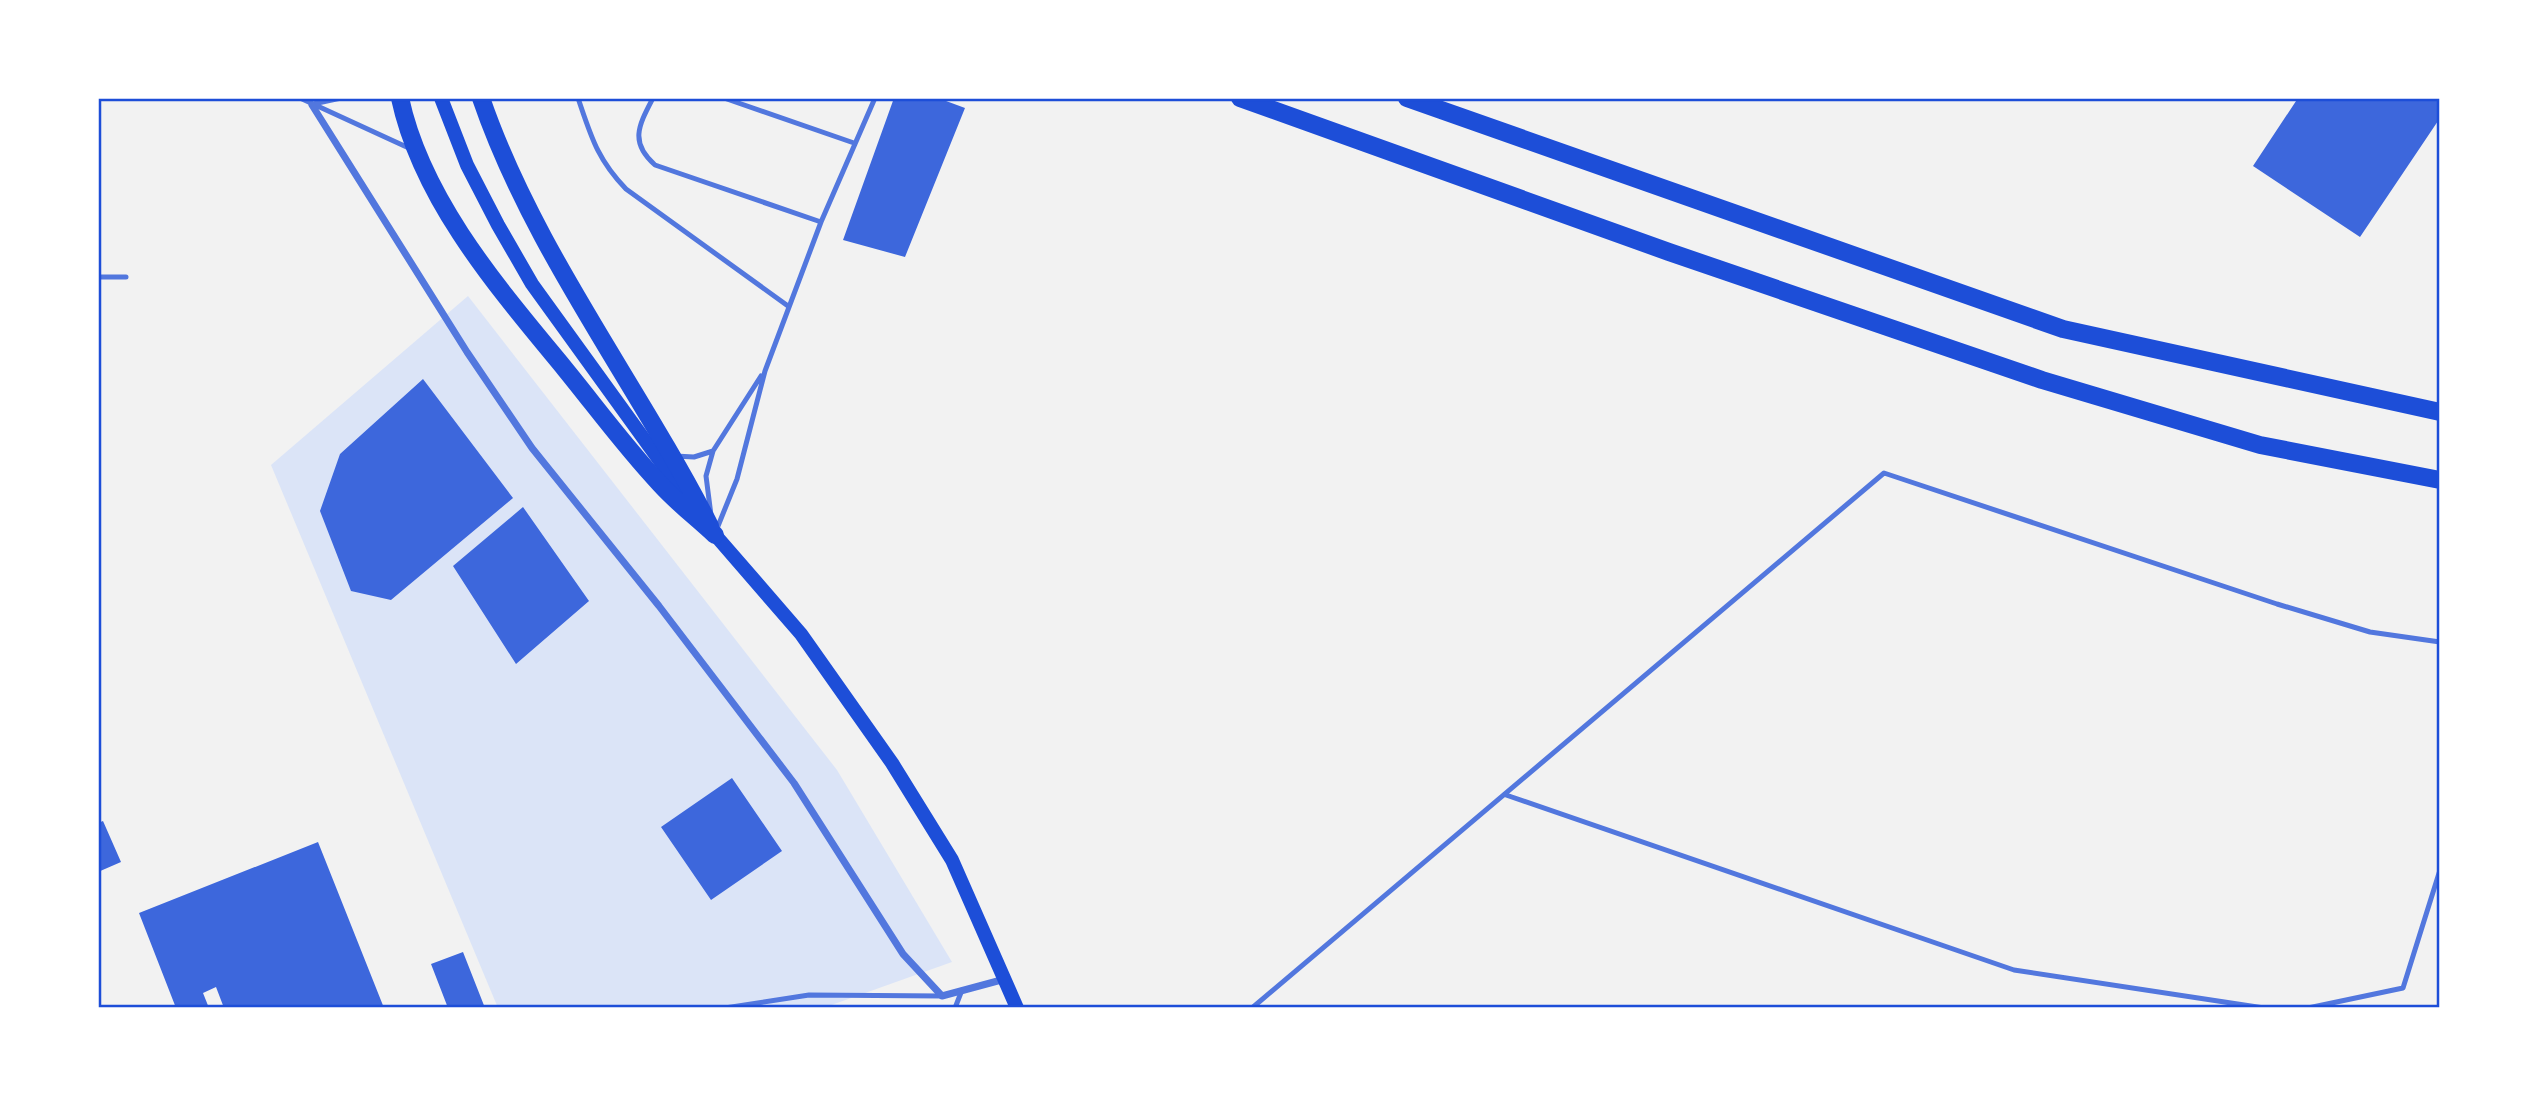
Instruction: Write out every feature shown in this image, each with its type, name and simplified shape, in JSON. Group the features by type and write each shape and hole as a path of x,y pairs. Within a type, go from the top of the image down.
{"main road":[{"path":"400,98 418,152 454,222 481,265 659,483 715,535"},
{"path":"441,98 467,165 532,284 660,464 715,535 801,634 892,763 952,860 1005,979 1014,1008"},
{"path":"481,98 516,186 673,456 715,535"},
{"path":"1240,98 1669,252 2042,380 2260,445 2440,480"},
{"path":"1406,98 2063,329 2440,412"}],"street":[{"path":"312,105 467,352 532,448 659,606 794,783 904,954 942,996 1005,979"}],"lane":[{"path":"300,98 418,152"},
{"path":"312,105 341,98"},
{"path":"578,98 599,155 619,182 788,306"},
{"path":"653,98 638,132 640,145 655,165 821,222"},
{"path":"724,98 854,143"},
{"path":"715,535 737,479 765,371 788,306 875,98"},
{"path":"98,277 126,277"},
{"path":"715,535 706,476 713,451 765,371"},
{"path":"673,456 694,457 713,451"},
{"path":"1252,1008 1884,473 2277,604 2370,632 2440,642"},
{"path":"1506,795 2014,970 2264,1008"},
{"path":"2308,1008 2403,988 2440,870"},
{"path":"955,1008 962,990"},
{"path":"725,1008 809,995 942,996"}],"shaded area":[{"path":"468,296 837,770 952,962 823,1008 498,1008 271,465"}],"building":[{"path":"894,98 938,98 965,108 905,257 843,240"},
{"path":"2298,98 2440,98 2440,118 2360,237 2253,166"},
{"path":"423,379 513,498 391,600 351,591 320,511 340,454"},
{"path":"523,507 589,601 516,664 453,566"},
{"path":"732,778 782,851 711,900 661,827"},
{"path":"103,821 121,862 98,872 98,823"},
{"path":"318,842 384,1008 224,1008 216,987 203,993 209,1008 176,1008 139,913"},
{"path":"463,952 485,1008 448,1008 431,964"}]}
